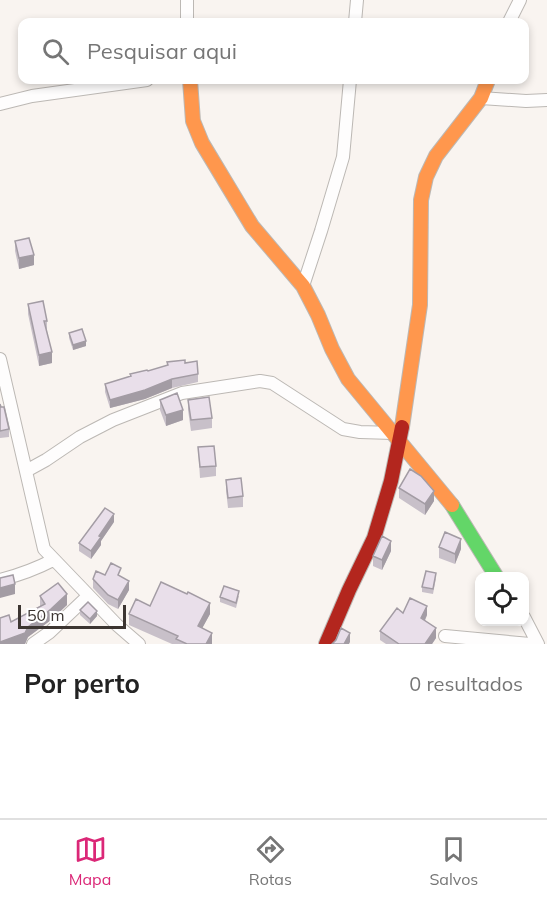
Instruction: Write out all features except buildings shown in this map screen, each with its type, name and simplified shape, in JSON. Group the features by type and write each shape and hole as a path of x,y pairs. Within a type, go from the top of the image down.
{"street":[{"path":"187,0 187,18"},
{"path":"355,18 357,0"},
{"path":"511,18 520,0"},
{"path":"0,104 32,96 118,84"},
{"path":"190,84 193,121 202,142 252,226 303,286 348,379 450,502 494,572"},
{"path":"303,286 343,157 350,84"},
{"path":"326,644 374,538 391,481 396,437 420,304 422,200 426,177 436,156 481,98 486,84"},
{"path":"481,98 547,100"},
{"path":"0,359 44,549 126,639 139,644"},
{"path":"26,471 80,437 132,412 182,393 260,381 272,383 284,389 343,429 396,437"},
{"path":"0,580 19,576 53,560"},
{"path":"33,644 50,632 88,596"},
{"path":"529,625 538,644"},
{"path":"445,636 530,644"}],"traffic: fast":[{"path":"452,505 494,572"}],"traffic: slow":[{"path":"190,84 193,121 202,143 252,226 303,286 348,379 452,505"},
{"path":"402,427 420,305 421,200 426,177 436,156 481,98 486,84"}],"traffic: jam":[{"path":"326,644 374,538 391,481 402,427"}]}
